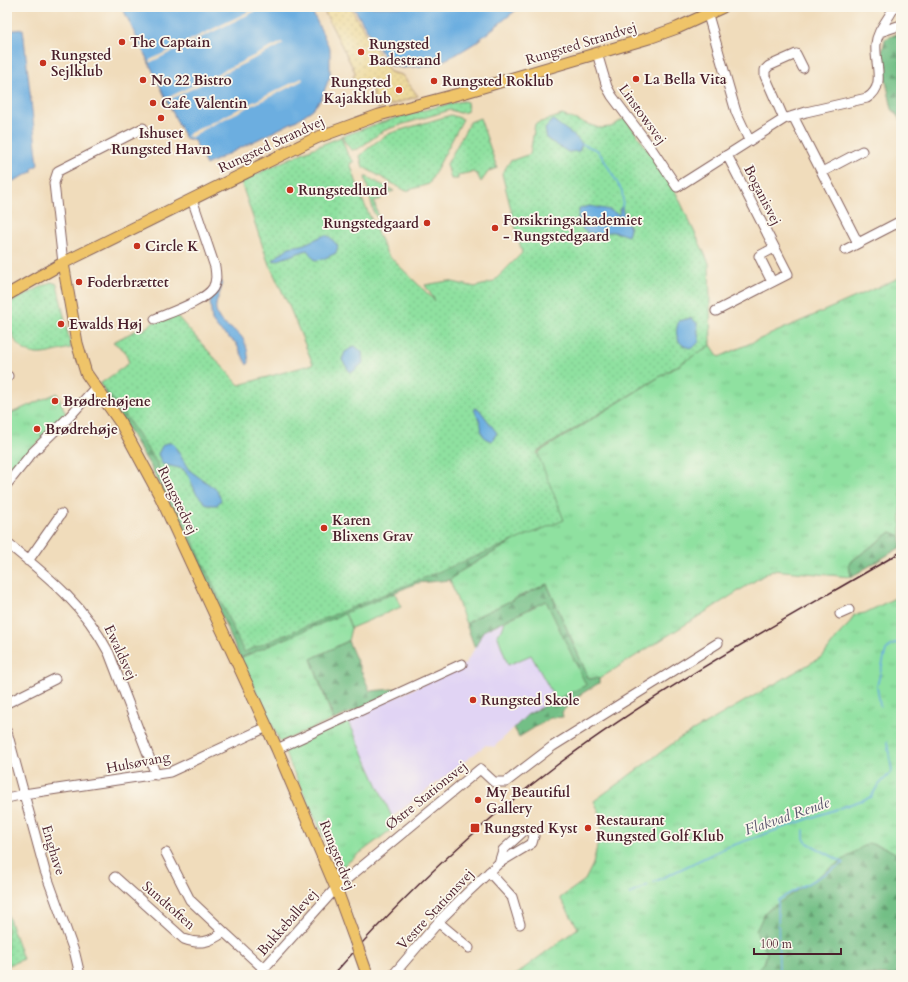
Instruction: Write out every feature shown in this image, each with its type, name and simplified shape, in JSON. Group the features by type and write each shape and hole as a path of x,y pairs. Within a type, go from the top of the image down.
{"main road":[{"name":"Rungsted Strandvej","path":"7,295 63,263 286,152 337,130 379,115 466,92 649,38 708,15 723,7"},
{"name":"Rungstedvej","path":"63,263 79,355 86,373 120,422 161,498 277,749 336,888 367,973"}],"street":[{"path":"727,155 749,140 789,118 867,98 875,94 879,81 876,41 894,7"},
{"path":"708,15 736,112 749,140"},
{"path":"880,32 901,25"},
{"name":"Linstowsvej","path":"597,53 607,87 612,96 651,148 677,187 727,155"},
{"path":"803,68 796,54 769,66 765,70 765,76 822,172 858,243"},
{"path":"63,263 54,183 58,172 143,128"},
{"path":"822,172 862,151"},
{"name":"Boganisvej","path":"716,311 788,274 727,155"},
{"path":"154,319 205,296 213,288 216,276 215,266 192,199"},
{"path":"845,250 901,221"},
{"name":"Boganisvej","path":"772,282 759,256 774,248"},
{"path":"7,484 32,453 70,416 95,388"},
{"path":"28,560 61,514"},
{"name":"Ewaldsvej","path":"7,544 56,582 73,600 100,637 109,653 156,775"},
{"path":"840,614 849,610"},
{"name":"Østre Stationsvej","path":"336,888 480,769 494,782 506,782 553,746 718,643"},
{"path":"277,749 462,664"},
{"path":"7,703 55,679"},
{"name":"Hulsøvang","path":"7,798 24,794 170,772 267,727"},
{"name":"Enghave","path":"7,732 45,871 75,954 80,975"},
{"path":"166,853 190,900 224,932 261,972"},
{"name":"Vestre Stationsvej","path":"393,975 438,922 500,863"},
{"path":"489,872 512,897 518,911 520,924"},
{"name":"Sundtoften","path":"115,877 184,940 194,943 204,943 214,940 224,932"},
{"name":"Bukkeballevej","path":"261,972 336,888"},
{"path":"438,922 469,948"}],"shaded area":[{"name":"Rungsted Skole","path":"546,601 586,685 527,715 494,747 486,745 392,817 348,720 465,664 483,631"}],"green space":[{"path":"901,32 901,121 892,109 881,58 885,39"},
{"path":"463,101 467,102 468,109 466,112 460,113 450,110 397,126 383,131 358,149 351,150 343,139 344,136 405,115"},
{"path":"451,115 463,119 429,184 406,191 363,167 360,156 374,143 387,135"},
{"name":"Rungstedlund","path":"562,115 599,128 611,127 625,118 672,184 709,263 711,345 537,452 564,520 244,652 157,463 119,406 100,384 129,363 125,351 113,342 141,328 142,331 152,323 175,314 239,385 313,364 289,306 268,262 241,182 295,156 341,137 347,153 354,162 350,163 362,199 387,254 435,301 425,285 448,281 475,287 493,282 522,253 502,174 510,161 530,154 535,124"},
{"path":"480,118 497,168 489,171 481,182 477,174 472,172 458,175 458,179 451,179 447,164 470,122"},
{"path":"365,177 394,191 380,195 381,199 374,201 380,222 374,213"},
{"path":"901,277 901,536 891,532 849,563 851,577 772,570 599,679 589,679 547,584 478,616 466,624 450,580 461,571 522,536 441,559 239,415 539,472 539,452 711,345 719,357"},
{"path":"51,282 57,284 71,348 40,354 28,352 21,348 12,335 8,320 7,304"},
{"path":"132,366 522,536 461,571 450,580 417,583 240,658 188,541 152,469 100,384"},
{"path":"57,393 66,414 11,470 7,464 7,415"},
{"path":"891,532 901,536 901,547 851,577 849,563"},
{"path":"547,584 589,679 599,679 599,683 578,696 562,712 563,717 550,718 519,737 514,728 527,715 585,684 546,601 483,631 475,648 466,624 478,616"},
{"path":"395,593 401,607 351,628 345,613"},
{"path":"901,595 901,975 515,975 578,928 560,898 585,880 593,864 603,820 594,801 679,739 823,656 849,624 854,615 865,613"},
{"path":"546,601 586,685 556,700 531,655 508,665 497,634 502,630 505,621"},
{"path":"345,613 351,628 348,641 311,659 333,720 280,742 240,658"},
{"path":"348,641 370,691 403,688 334,720 311,659"},
{"path":"348,720 396,826 343,866 337,865 283,749"},
{"path":"868,843 884,847 901,856 901,975 753,975 764,963 767,953 756,931 765,912"},
{"path":"7,913 23,959 7,966"}],"sand":[{"name":"Rungsted Badestrand","path":"322,7 350,7 390,72 402,75 418,96 378,109 371,87 362,90 358,87 353,76 356,74"}],"water":[{"path":"122,7 310,7 330,49 330,76 321,99 313,109 297,120 206,165 194,140 185,138"},
{"path":"353,7 520,7 475,43 457,54 434,65 402,68 389,65"},
{"path":"23,29 38,165 32,169 32,172 7,184 7,31"},
{"path":"553,120 579,140 582,144 579,151 568,152 547,139 545,129"},
{"path":"590,206 610,210 619,215 620,208 622,207 624,216 630,228 628,236 617,232 595,234 582,229 578,217 580,208"},
{"path":"325,235 330,237 338,246 336,253 323,259 315,260 307,250 275,261 273,260 289,247 302,245"},
{"path":"219,281 221,281 222,284 216,303 216,311 220,320 239,334 244,340 247,348 249,363 247,365 236,343 219,330 212,321 210,301"},
{"path":"691,318 697,323 699,342 693,348 684,346 680,343 677,335 677,326 679,321"},
{"path":"355,346 362,352 363,363 354,371 350,372 342,360 345,352"},
{"path":"474,408 479,409 497,433 492,441 486,439 481,432 481,425"},
{"path":"166,443 173,443 189,470 217,490 221,500 217,505 207,505 196,493 189,477 183,469 162,464 158,454 162,446"}],"pier":[{"path":"258,7 264,7 149,63 150,60"},
{"path":"282,42 283,44 274,49 167,101 169,97"},
{"path":"302,78 303,80 292,86 208,127 190,138 189,136 185,138 188,134"}],"waterway":[{"path":"582,144 597,150 603,158 622,191 622,207"},
{"name":"Flakvad Rende","path":"880,706 877,686 886,650 890,646 901,641"},
{"name":"Flakvad Rende","path":"654,882 725,848 871,797 877,787 892,771 887,742"},
{"path":"779,975 778,900 844,863 806,842 804,838 804,830"},
{"name":"Flakvad Rende","path":"630,894 648,885"}],"railway":[{"path":"333,975 385,918 440,864 497,813 557,765 598,735 683,680 901,552"}],"place":[{"name":"The Captain","path":"122,42"},
{"name":"Rungsted Badestrand","path":"361,52"},
{"name":"Rungsted Sejlklub","path":"43,63"},
{"name":"La Bella Vita","path":"636,79"},
{"name":"No 22 Bistro","path":"143,80"},
{"name":"Rungsted Roklub","path":"434,81"},
{"name":"Rungsted Kajakklub","path":"399,90"},
{"name":"Cafe Valentin","path":"153,103"},
{"name":"Ishuset Rungsted Havn","path":"161,118"},
{"name":"Rungstedlund","path":"290,190"},
{"name":"Rungstedgaard","path":"427,223"},
{"name":"Forsikringsakademiet - Rungstedgaard","path":"495,228"},
{"name":"Circle K","path":"137,246"},
{"name":"Foderbrættet","path":"79,282"},
{"name":"Ewalds Høj","path":"61,324"},
{"name":"Brødrehøjene","path":"55,401"},
{"name":"Brødrehøje","path":"37,429"},
{"name":"Karen Blixens Grav","path":"324,528"},
{"name":"Rungsted Skole","path":"473,700"},
{"name":"My Beautiful Gallery","path":"478,800"},
{"name":"Rungsted Kyst","path":"475,828"},
{"name":"Restaurant Rungsted Golf Klub","path":"588,828"}]}
